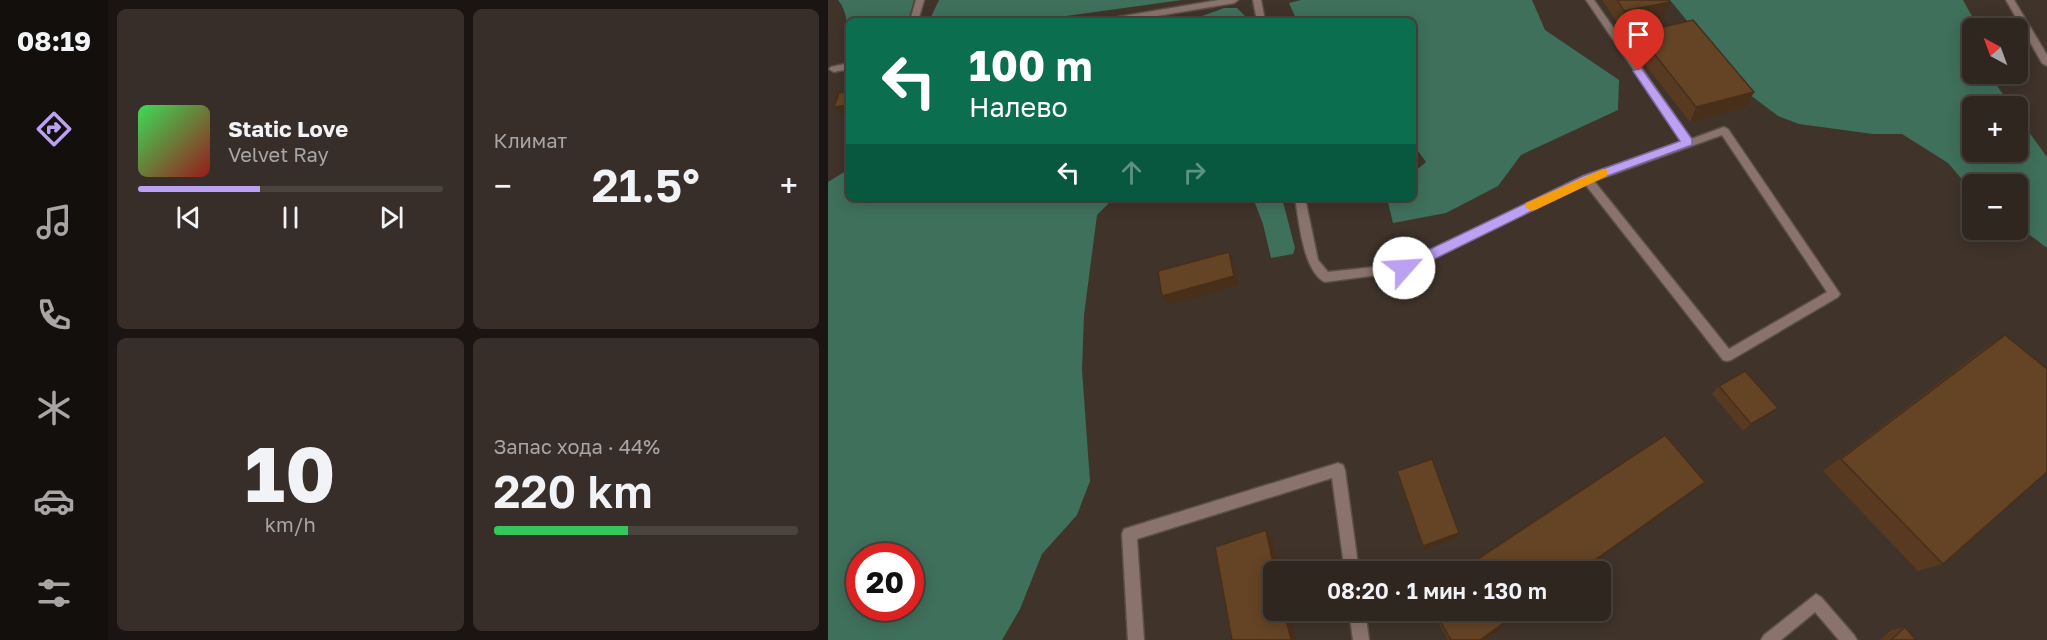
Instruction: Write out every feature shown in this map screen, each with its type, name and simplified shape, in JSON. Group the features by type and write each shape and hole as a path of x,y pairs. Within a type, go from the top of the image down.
{"lane":[{"path":"915,18 920,0"},
{"path":"1129,18 1234,0"},
{"path":"1257,0 1260,18"},
{"path":"1590,0 1688,142"},
{"path":"2010,0 2047,63"},
{"path":"834,69 846,67"},
{"path":"1301,201 1313,261 1325,277 1404,268 1587,179 1724,131 1834,294 1727,356 1587,179"},
{"path":"1136,640 1129,534 1338,470 1350,561"},
{"path":"1768,640 1816,602 1849,640"},
{"path":"1359,621 1362,640"}],"green space":[{"path":"838,0 914,0 909,18 846,18"},
{"path":"939,0 1182,0 1052,18 930,18"},
{"path":"1301,0 1532,0 1545,30 1619,80 1618,110 1521,155 1498,186 1446,213 1393,223 1388,201 1416,201 1416,170 1426,162 1416,148 1416,18 1296,18 1289,3"},
{"path":"1670,0 1963,0 1973,18 1962,18 1962,84 1996,84 2004,96 1962,96 1962,162 2028,162 2028,131 2047,157 2047,248 2028,234 2028,174 1962,174 1962,179 1948,163 1902,134 1873,134 1799,124 1778,116 1745,91"},
{"path":"1224,8 1237,8 1246,18 1189,18"},
{"path":"846,171 846,201 1111,201 1097,215 1084,315 1082,370 1090,481 1077,515 1042,554 1020,609 1002,640 828,640 828,182"},
{"path":"1254,201 1283,201 1295,248 1293,254 1271,258 1263,224"}],"building":[{"path":"1617,0 1668,0 1670,2 1624,11"},
{"path":"1693,20 1754,92 1696,107 1638,33"},
{"path":"846,92 846,105 834,107 839,93"},
{"path":"1229,252 1234,276 1162,296 1158,271"},
{"path":"2005,335 2047,369 2047,472 1943,564 1841,459"},
{"path":"1745,371 1778,408 1751,424 1719,386"},
{"path":"1665,435 1705,482 1594,561 1475,561"},
{"path":"1432,459 1459,533 1423,546 1397,471"},
{"path":"1266,530 1273,561 1263,561 1263,621 1287,621 1291,640 1232,640 1215,547"},
{"path":"1440,621 1507,621 1480,640 1451,640"},
{"path":"1905,627 1916,640 1891,640"}],"slow traffic":[{"path":"1531,207 1603,173"}],"route":[{"path":"1404,268 1587,179 1688,142 1639,71"}]}
